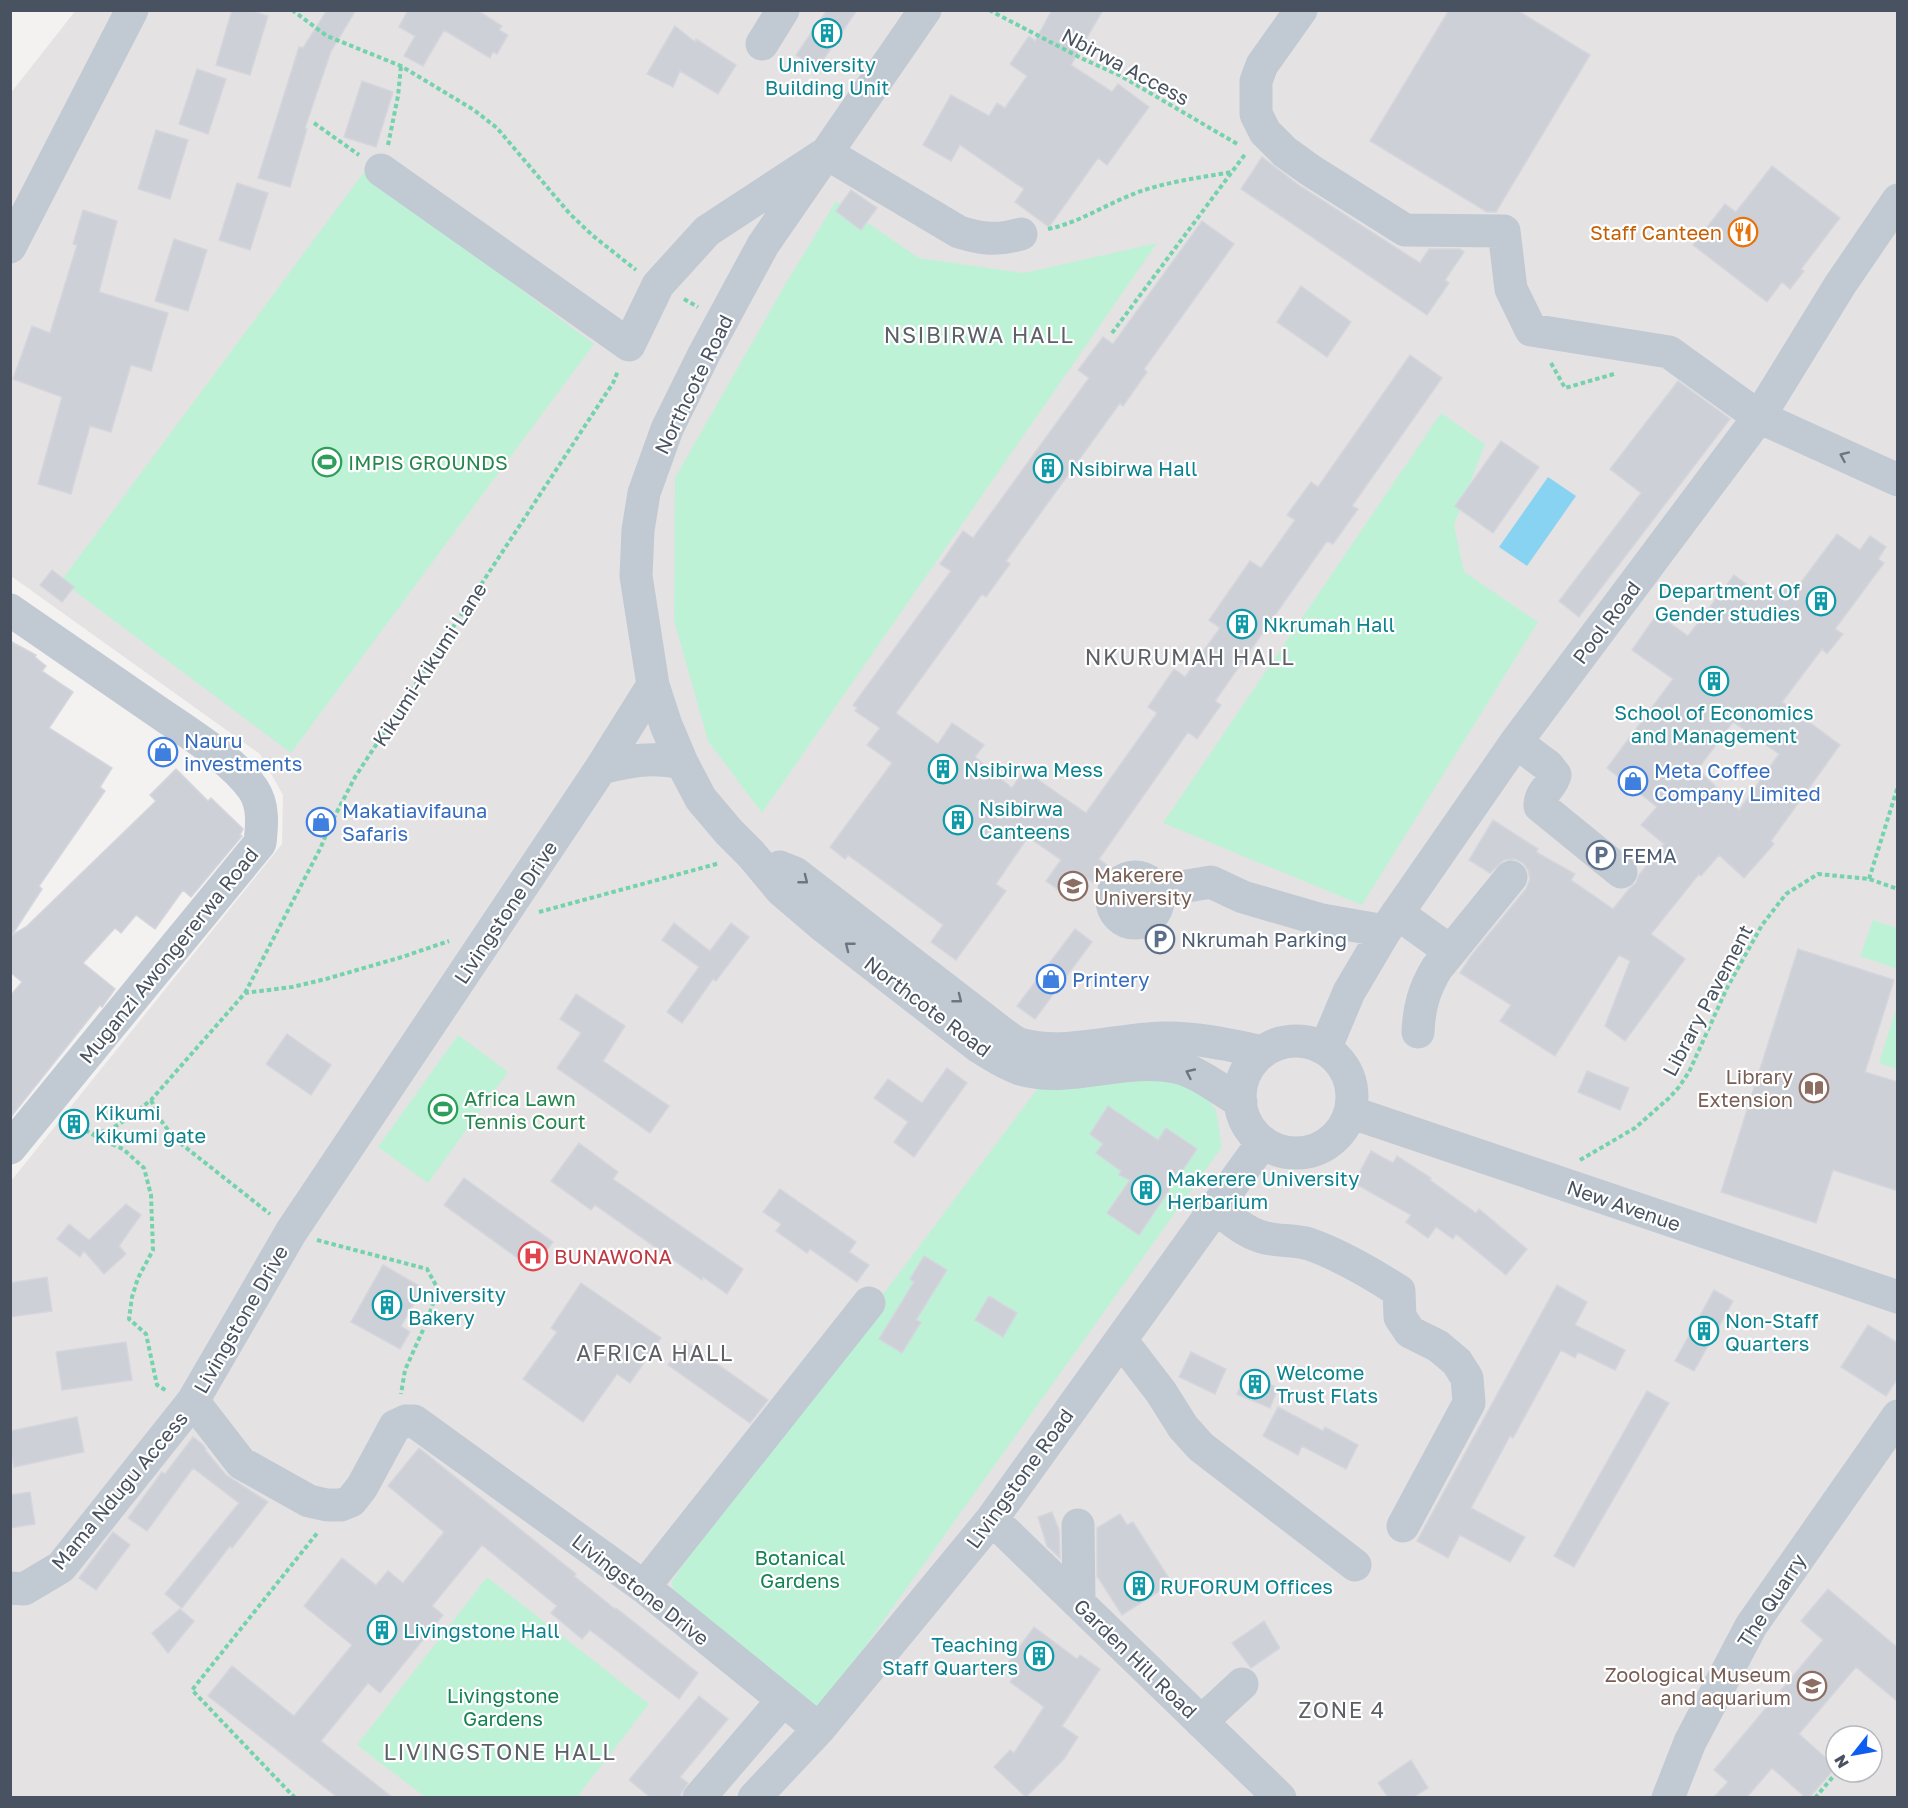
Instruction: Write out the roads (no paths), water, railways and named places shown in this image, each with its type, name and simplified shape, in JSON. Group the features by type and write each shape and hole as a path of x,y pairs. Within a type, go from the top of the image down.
{"street":[{"path":"10,247 132,10"},
{"path":"762,44 783,10"},
{"name":"Northcote Road","path":"925,10 763,245 667,429 644,493 638,530 636,576 653,685 666,725 701,799 781,890 823,926 979,1047 1020,1069 1043,1072 1069,1073 1112,1066 1148,1064 1178,1067 1241,1102"},
{"path":"1301,10 1262,65 1256,81 1256,114 1265,132 1285,152 1405,230 1504,231 1511,289 1531,330 1669,352 1759,417 1898,480"},
{"path":"381,170 629,345 658,285 706,231 826,153 959,231 982,238 1008,238 1021,234"},
{"name":"Pool Road","path":"1325,1050 1349,992 1391,922 1516,742 1759,417 1840,285 1898,200"},
{"name":"Muganzi Awongererwa Road","path":"10,610 207,746 255,791 262,820 260,843 10,1148"},
{"name":"Livingstone Drive","path":"653,685 601,768 291,1232 193,1401 241,1463 309,1501 341,1505 351,1501 362,1486 395,1426 406,1420 414,1421 644,1587 819,1729"},
{"path":"1516,742 1553,770 1555,775 1553,782 1539,801 1544,811 1621,872"},
{"path":"601,768 645,759 666,759 682,763"},
{"name":"Northcote Road","path":"751,854 795,873 1000,1032 1018,1043 1059,1049 1163,1038 1220,1043 1263,1052"},
{"path":"1418,1032 1421,1002 1427,983 1450,951 1511,878"},
{"path":"1157,891 1210,882 1242,897 1322,920 1391,922 1450,951"},
{"path":"1300,1041 1313,1044 1337,1059 1345,1070 1352,1098 1346,1123 1330,1142 1314,1150 1297,1154 1273,1148 1252,1131 1244,1117 1241,1087 1246,1072 1263,1052 1281,1044 1300,1041"},
{"name":"New Avenue","path":"1350,1112 1898,1297"},
{"name":"Livingstone Road","path":"754,1797 819,1729 992,1519 1263,1142"},
{"path":"1216,1209 1243,1229 1259,1237 1306,1243 1327,1251 1372,1273 1399,1291 1400,1317 1410,1332 1438,1346 1456,1362 1467,1378 1469,1403 1402,1526"},
{"path":"644,1587 869,1303"},
{"path":"1121,1340 1161,1392 1183,1427 1201,1447 1355,1565"},
{"name":"Mama Ndugu Access","path":"10,1588 24,1589 61,1567 193,1401"},
{"name":"The Quarry","path":"1668,1797 1690,1742 1750,1626 1898,1416"},
{"name":"Garden Hill Road","path":"992,1519 1280,1797"},
{"path":"1078,1525 1079,1603"},
{"path":"1201,1722 1242,1684"},
{"path":"699,1797 783,1700"}],"water":[{"path":"1548,477 1576,496 1527,566 1499,547"}],"place":[{"name":"University Building Unit","path":"827,33"},
{"name":"Staff Canteen","path":"1743,232"},
{"name":"IMPIS GROUNDS","path":"327,462"},
{"name":"Nsibirwa Hall","path":"1048,468"},
{"name":"Department Of Gender studies","path":"1821,601"},
{"name":"Nkrumah Hall","path":"1242,624"},
{"name":"School of Economics and Management","path":"1714,681"},
{"name":"Nauru investments","path":"163,752"},
{"name":"Nsibirwa Mess","path":"943,769"},
{"name":"Meta Coffee Company Limited","path":"1633,781"},
{"name":"Nsibirwa Canteens","path":"958,820"},
{"name":"Makatiavifauna Safaris","path":"321,822"},
{"name":"FEMA","path":"1601,855"},
{"name":"Makerere University","path":"1073,886"},
{"name":"Nkrumah Parking","path":"1160,939"},
{"name":"Printery","path":"1051,979"},
{"name":"Library Extension","path":"1814,1088"},
{"name":"Africa Lawn Tennis Court","path":"443,1109"},
{"name":"Kikumi kikumi gate","path":"74,1124"},
{"name":"Makerere University Herbarium","path":"1146,1190"},
{"name":"BUNAWONA","path":"533,1256"},
{"name":"University Bakery","path":"387,1305"},
{"name":"Non-Staff Quarters","path":"1704,1331"},
{"name":"Welcome Trust Flats","path":"1255,1384"},
{"name":"RUFORUM Offices","path":"1139,1586"},
{"name":"Livingstone Hall","path":"382,1630"},
{"name":"Teaching Staff Quarters","path":"1039,1656"},
{"name":"Zoological Museum and aquarium","path":"1812,1686"}],"district":[{"name":"NSIBIRWA HALL","path":"979,334"},
{"name":"NKURUMAH HALL","path":"1190,656"},
{"name":"AFRICA HALL","path":"655,1352"},
{"name":"ZONE 4","path":"1342,1709"},
{"name":"LIVINGSTONE HALL","path":"500,1751"}],"park label":[{"name":"Botanical Gardens","path":"800,1568"},
{"name":"Livingstone Gardens","path":"503,1706"}]}
